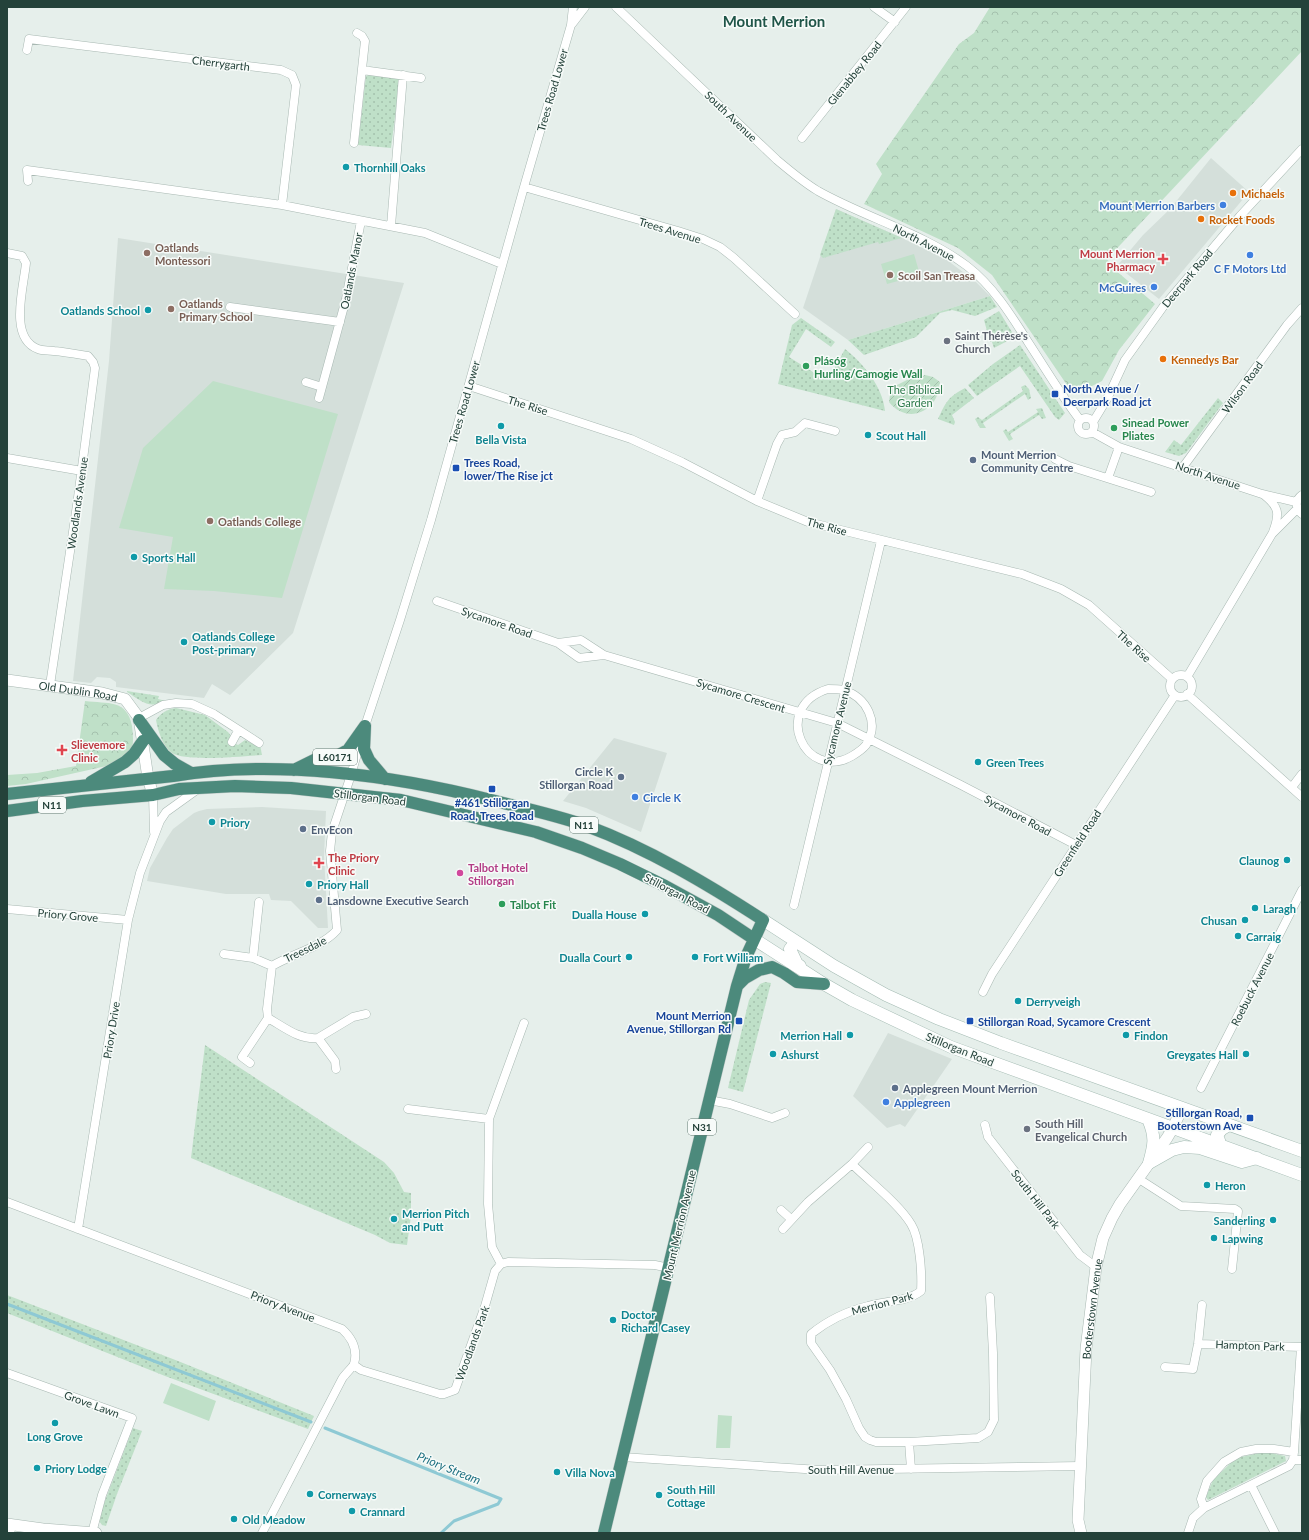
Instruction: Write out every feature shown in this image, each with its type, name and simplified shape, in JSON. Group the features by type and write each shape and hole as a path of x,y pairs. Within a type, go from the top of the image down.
{"highway":[{"path":"139,719 164,755 175,764 191,773"},
{"name":"L60171","path":"294,770 316,759 333,758 348,750 364,726"},
{"path":"364,726 364,749 369,760 386,780"},
{"name":"N11","path":"88,784 125,762 134,754 143,741"},
{"name":"Stillorgan Road","path":"7,794 238,768 294,770 351,775 410,783 529,809 587,826 644,851 711,887 763,920"},
{"name":"Stillorgan Road","path":"7,811 153,795 179,789 235,786 291,788 401,800 536,832 554,838 620,864 653,880 718,915 754,939"},
{"name":"Mount Merrion Avenue","path":"604,1533 737,986 746,957 763,920"},
{"path":"737,986 745,978 760,970 772,967 784,972 797,982 824,984"}],"main road":[{"name":"Stillorgan Road","path":"763,920 834,966 886,995 939,1019 1001,1043 1302,1151"},
{"name":"Stillorgan Road","path":"754,939 824,984 879,1014 951,1047 1302,1175"},
{"path":"798,943 794,944 790,949 797,964 824,984"},
{"path":"1148,1119 1154,1138 1149,1163"},
{"path":"1221,1146 1217,1135 1222,1129 1229,1125"},
{"path":"1149,1163 1172,1150 1184,1147 1200,1148 1242,1162 1257,1158"}],"street":[{"name":"Trees Road Lower","path":"344,794 351,775 364,726 420,556 571,25 573,7"},
{"path":"571,25 585,7"},
{"name":"South Avenue","path":"616,7 776,160 799,179 857,210"},
{"path":"874,7 895,22"},
{"name":"Glenabbey Road","path":"802,138 906,7"},
{"path":"354,143 365,41 362,36 357,33"},
{"name":"Cherrygarth","path":"27,50 29,39 281,70 292,75 296,85 282,205"},
{"path":"362,70 421,78"},
{"path":"391,226 403,75"},
{"name":"Deerpark Road","path":"1093,422 1107,399 1125,360 1163,307 1240,216 1302,149"},
{"path":"28,181 27,170 282,205 425,233 502,264"},
{"name":"Trees Avenue","path":"524,187 678,231 714,244 734,258 795,314"},
{"name":"North Avenue","path":"857,210 939,248 968,267 984,281 1010,313 1080,420"},
{"name":"Oatlands Manor","path":"319,398 350,280 361,221"},
{"name":"Woodlands Avenue","path":"7,253 22,256 26,263 19,307 22,329 27,342 37,348 88,356 93,362 95,368 82,471 50,685"},
{"name":"Oatlands Manor","path":"230,307 340,322"},
{"name":"Wilson Road","path":"1183,467 1302,308"},
{"path":"306,382 322,386"},
{"name":"The Rise","path":"469,386 631,439 682,462 757,502 808,522 881,541 1022,574 1061,589 1089,605 1172,679"},
{"path":"1087,418 1093,422 1094,427 1092,432 1085,434 1081,433 1078,426 1080,420 1087,418"},
{"path":"757,502 776,444 782,435 795,432 805,423 835,431"},
{"name":"North Avenue","path":"1092,432 1119,447 1183,467 1299,508"},
{"path":"1108,478 1119,447"},
{"path":"7,458 82,471"},
{"path":"1055,459 1069,466 1151,492"},
{"path":"1187,677 1272,534 1276,524 1277,512 1274,504 1262,494"},
{"path":"1272,534 1299,508 1302,495"},
{"name":"Sycamore Avenue","path":"794,905 881,541"},
{"name":"Sycamore Road","path":"437,601 558,643 579,658 604,655"},
{"name":"Sycamore Road","path":"558,643 581,640 604,655 683,677"},
{"path":"1178,675 1187,677 1192,685 1190,692 1181,696 1175,695 1170,689 1172,679 1178,675"},
{"name":"Sycamore Crescent","path":"683,677 837,723 870,738 961,785"},
{"name":"Old Dublin Road","path":"7,680 102,693 125,699 139,719 148,778 153,795"},
{"name":"Sycamore Crescent","path":"828,761 810,754 803,745 797,729 799,712 810,697 818,692 828,689 845,691 863,702 871,717 872,728 870,738"},
{"path":"1187,694 1302,797"},
{"name":"Greenfield Road","path":"983,992 992,974 1175,695"},
{"path":"139,719 163,705 176,703 192,704 214,714 238,731 259,743"},
{"path":"232,742 238,731"},
{"path":"828,761 846,759 864,748 870,738"},
{"path":"1292,787 1302,774"},
{"name":"Sycamore Road","path":"961,785 1076,845"},
{"name":"Priory Drive","path":"78,1229 128,920 140,873 154,835 166,812 200,788"},
{"name":"Treesdale","path":"272,966 330,938 337,930 330,851 332,832 344,794"},
{"name":"Priory Drive","path":"153,795 154,835"},
{"name":"Roebuck Avenue","path":"1201,1088 1302,890"},
{"path":"253,958 259,902"},
{"name":"Priory Grove","path":"7,909 128,920"},
{"name":"Treesdale","path":"224,954 253,958 272,966"},
{"name":"Treesdale","path":"268,1018 267,1009 272,966"},
{"path":"250,1063 242,1057 268,1018 301,1037 310,1039 318,1038 353,1017 366,1014"},
{"path":"524,1023 489,1118 488,1204 492,1247 501,1264 508,1262 655,1265 669,1268"},
{"path":"318,1038 335,1061 336,1068"},
{"path":"709,1100 730,1104 772,1118 785,1113"},
{"name":"Booterstown Avenue","path":"1081,1533 1078,1520 1086,1349 1096,1267 1107,1228 1120,1204 1139,1179 1173,1128 1182,1108"},
{"path":"408,1109 489,1118"},
{"name":"South Hill Park","path":"985,1125 988,1136 1080,1255 1096,1267"},
{"path":"783,1229 808,1202 852,1164 868,1147"},
{"name":"Merrion Park","path":"852,1164 897,1207 911,1224 916,1236 922,1281 921,1291 915,1296 848,1312 817,1328 811,1334 811,1343 830,1370 846,1399 853,1418 865,1437 876,1442 909,1442 978,1438 988,1432 994,1420 990,1297"},
{"path":"1139,1179 1181,1206 1235,1209 1238,1211 1232,1269"},
{"name":"Priory Avenue","path":"7,1202 342,1329 348,1334 354,1345 354,1365"},
{"path":"780,1210 791,1219"},
{"name":"Woodlands Park","path":"354,1365 361,1370 440,1394 455,1390 485,1306 495,1271 501,1264"},
{"path":"1165,1367 1192,1369 1198,1344 1202,1305"},
{"name":"Hampton Park","path":"1198,1344 1301,1347 1293,1456"},
{"path":"262,1533 342,1379 354,1365"},
{"name":"Grove Lawn","path":"7,1373 132,1418 102,1495 92,1533"},
{"path":"909,1442 911,1469"},
{"path":"1204,1508 1201,1499 1207,1481 1224,1462 1241,1452 1256,1449 1274,1449 1302,1460"},
{"path":"1188,1533 1193,1518 1204,1508 1289,1466 1293,1456"},
{"name":"South Hill Avenue","path":"622,1457 820,1470 997,1466 1080,1466"},
{"path":"1251,1485 1275,1533"},
{"path":"10,1527 96,1533"}],"shaded area":[{"path":"1211,158 1249,192 1159,299 1117,266 1143,235 1170,209"},
{"name":"Scoil San Treasa","path":"836,209 902,238 947,260 976,282 990,296 848,340 803,308"},
{"name":"Oatlands College","path":"118,238 404,283 293,633 230,695 212,684 204,698 116,687 116,682 110,678 97,677 91,683 73,681 109,361"},
{"name":"Circle K Stillorgan Road","path":"614,738 667,753 641,832 586,808 563,801"},
{"path":"262,807 326,811 324,856 328,928 318,928 291,901 271,900 269,894 226,894 147,881 150,868 173,829 194,813 207,809"},
{"name":"Applegreen Mount Merrion","path":"888,1033 952,1059 905,1127 900,1124 887,1128 853,1096"}],"green space":[{"path":"990,7 1302,7 1302,51 1107,259 1114,269 1155,304 1119,350 1102,381 1092,386 1075,389 1067,385 992,275 958,248 864,204 882,174 876,164 959,44 974,33"},
{"path":"372,74 400,78 391,148 358,145 366,76"},
{"path":"836,209 902,238 879,244 878,242 823,258 820,255"},
{"path":"914,254 920,275 887,284 881,264"},
{"path":"990,296 997,307 975,316 952,310 940,313 916,337 864,355 848,340"},
{"path":"999,311 1015,337 994,348 992,342 990,342 984,320"},
{"path":"801,318 835,342 831,347 806,329 789,357 824,379 829,378 845,349 859,361 871,376 880,393 885,411 778,384 792,325"},
{"path":"1020,345 1065,413 1059,420 1055,417 1020,366 977,396 968,385 993,364"},
{"name":"The Biblical Garden","path":"925,375 933,377 940,382 934,401 928,407 921,412 913,414 905,413 897,409 889,402 891,388 907,380"},
{"path":"213,381 338,414 282,598 214,591 164,589 173,537 119,528 143,448"},
{"path":"1025,385 1029,389 1031,398 1028,400 1025,394 983,423 986,428 980,428 975,419 978,417 982,420 1023,391 1021,387"},
{"path":"965,388 974,398 952,415 955,422 954,425 938,419 948,400"},
{"path":"1218,398 1223,403 1186,453 1179,456 1165,452 1174,440 1181,445"},
{"path":"1042,408 1046,418 1042,419 1039,415 1010,434 1013,439 1009,441 1003,431 1006,429 1008,432 1038,412 1036,409"},
{"path":"127,691 159,696 158,699 166,701 155,704 146,703 137,699"},
{"path":"85,701 115,704 126,711 132,726 133,742 131,752 111,765 26,784 7,786 7,775 37,773 76,766"},
{"path":"176,708 205,715 228,732 231,736 230,741 238,745 245,740 253,744 260,745 262,755 202,758 179,756 172,753 164,743 156,720 164,712"},
{"path":"765,982 771,983 743,1092 728,1088 749,1000 760,984"},
{"path":"205,1045 384,1162 394,1173 404,1192 411,1193 411,1216 407,1245 390,1243 375,1235 191,1158"},
{"path":"7,1295 178,1361 314,1416 308,1429 165,1376 7,1313"},
{"path":"171,1383 216,1401 209,1421 163,1403"},
{"path":"718,1415 732,1416 730,1448 716,1448"},
{"path":"133,1428 142,1431 106,1526 102,1525 99,1521 103,1506"},
{"path":"1265,1452 1285,1456 1286,1461 1208,1500 1206,1497 1213,1480 1236,1458"}],"waterway":[{"path":"7,1304 311,1422"},
{"name":"Priory Stream","path":"325,1428 501,1499 498,1504 454,1521 441,1533"}],"place":[{"name":"Thornhill Oaks","path":"346,167"},
{"name":"Michaels","path":"1233,193"},
{"name":"Mount Merrion Barbers","path":"1223,205"},
{"name":"Rocket Foods","path":"1201,219"},
{"name":"Oatlands Montessori","path":"147,253"},
{"name":"C F Motors Ltd","path":"1250,255"},
{"name":"Mount Merrion Pharmacy","path":"1163,259"},
{"name":"Scoil San Treasa","path":"890,275"},
{"name":"McGuires","path":"1154,287"},
{"name":"Oatlands Primary School","path":"171,309"},
{"name":"Oatlands School","path":"148,310"},
{"name":"Saint Thérèse's Church","path":"947,341"},
{"name":"Kennedys Bar","path":"1163,359"},
{"name":"Plásóg Hurling/Camogie Wall","path":"806,366"},
{"name":"North Avenue / Deerpark Road jct","path":"1055,394"},
{"name":"Bella Vista","path":"501,426"},
{"name":"Sinead Power Pliates","path":"1114,428"},
{"name":"Scout Hall","path":"868,435"},
{"name":"Mount Merrion Community Centre","path":"973,460"},
{"name":"Trees Road, lower/The Rise jct","path":"456,468"},
{"name":"Oatlands College","path":"210,521"},
{"name":"Sports Hall","path":"134,557"},
{"name":"Oatlands College Post-primary","path":"184,642"},
{"name":"Slievemore Clinic","path":"62,750"},
{"name":"Green Trees","path":"978,762"},
{"name":"Circle K Stillorgan Road","path":"621,777"},
{"name":"#461 Stillorgan Road, Trees Road","path":"492,789"},
{"name":"Circle K","path":"635,797"},
{"name":"Priory","path":"212,822"},
{"name":"EnvEcon","path":"303,829"},
{"name":"Claunog","path":"1287,860"},
{"name":"The Priory Clinic","path":"319,863"},
{"name":"Talbot Hotel Stillorgan","path":"460,873"},
{"name":"Priory Hall","path":"309,884"},
{"name":"Lansdowne Executive Search","path":"319,900"},
{"name":"Talbot Fit","path":"502,904"},
{"name":"Laragh","path":"1255,908"},
{"name":"Dualla House","path":"645,914"},
{"name":"Chusan","path":"1245,920"},
{"name":"Carraig","path":"1238,936"},
{"name":"Dualla Court","path":"629,957"},
{"name":"Fort William","path":"695,957"},
{"name":"Derryveigh","path":"1018,1001"},
{"name":"Mount Merrion Avenue, Stillorgan Rd","path":"739,1021"},
{"name":"Stillorgan Road, Sycamore Crescent","path":"970,1021"},
{"name":"Merrion Hall","path":"850,1035"},
{"name":"Findon","path":"1126,1035"},
{"name":"Ashurst","path":"773,1054"},
{"name":"Greygates Hall","path":"1246,1054"},
{"name":"Applegreen Mount Merrion","path":"895,1088"},
{"name":"Applegreen","path":"886,1102"},
{"name":"Stillorgan Road, Booterstown Ave","path":"1250,1118"},
{"name":"South Hill Evangelical Church","path":"1027,1129"},
{"name":"Heron","path":"1207,1185"},
{"name":"Merrion Pitch and Putt","path":"394,1219"},
{"name":"Sanderling","path":"1273,1220"},
{"name":"Lapwing","path":"1214,1238"},
{"name":"Doctor Richard Casey","path":"613,1320"},
{"name":"Long Grove","path":"55,1423"},
{"name":"Priory Lodge","path":"37,1468"},
{"name":"Villa Nova","path":"557,1472"},
{"name":"Cornerways","path":"310,1494"},
{"name":"South Hill Cottage","path":"659,1495"},
{"name":"Crannard","path":"352,1511"},
{"name":"Old Meadow","path":"234,1519"}],"district":[{"name":"Mount Merrion","path":"774,21"}]}
